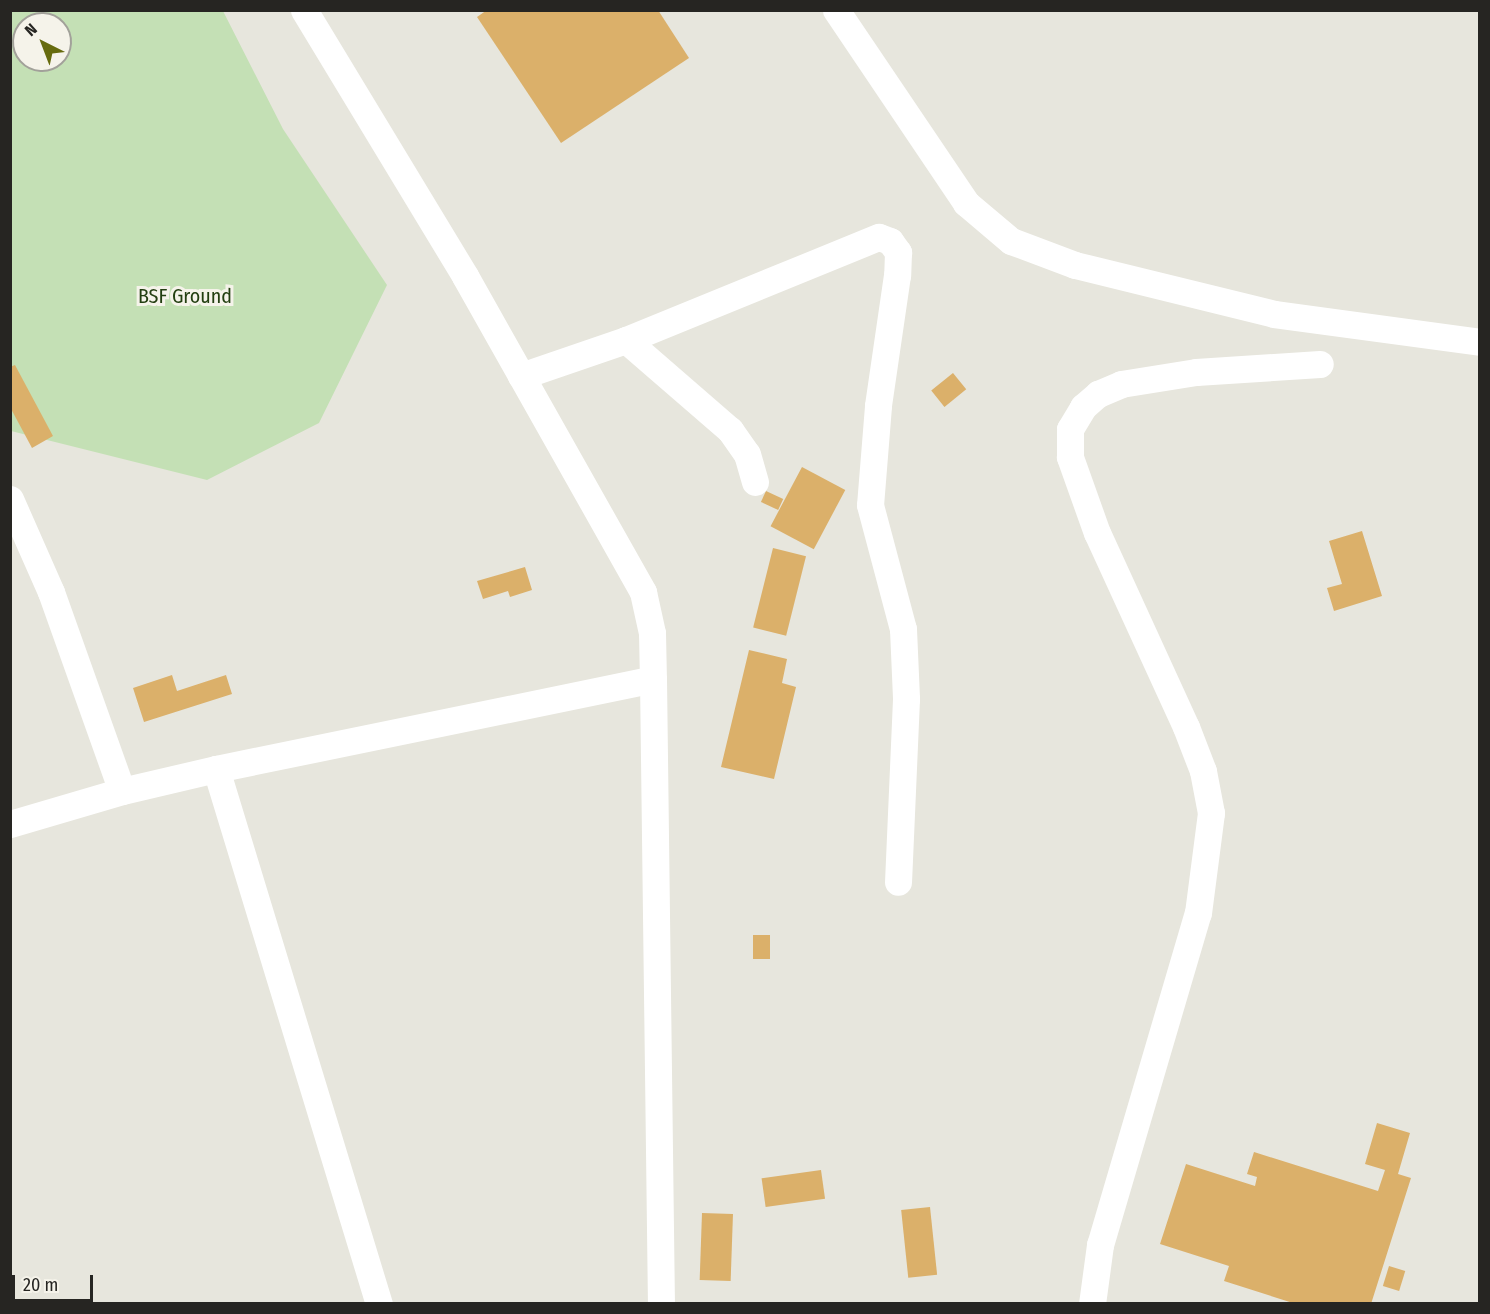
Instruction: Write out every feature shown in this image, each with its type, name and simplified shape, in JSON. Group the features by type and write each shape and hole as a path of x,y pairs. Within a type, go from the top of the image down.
{"lane":[{"path":"304,10 521,376 643,592 652,633 661,1304"},
{"path":"836,10 966,203 1011,242 1075,265 1274,314 1479,342"},
{"path":"521,376 626,340 879,237 890,241 898,252 870,505 903,629 906,699 898,882"},
{"path":"626,340 730,430 747,454 755,482"},
{"path":"1092,1304 1100,1245 1198,913 1211,813 1203,771 1186,727 1096,533 1070,458 1070,429 1083,407 1121,384 1196,372 1320,364"},
{"path":"10,499 51,592 122,791"},
{"path":"10,824 122,791 216,769 653,679"},
{"path":"216,769 379,1304"}],"green space":[{"name":"BSF Ground","path":"10,11 223,11 283,129 387,285 319,423 207,480 11,431"}],"building":[{"path":"487,10 658,10 689,58 561,143 477,17"},
{"path":"15,365 53,436 32,448 10,407 10,367"},
{"path":"953,373 966,389 944,407 931,391"},
{"path":"802,467 845,490 814,549 771,526"},
{"path":"766,491 783,499 778,510 761,502"},
{"path":"1362,531 1382,596 1334,611 1327,588 1342,584 1329,541"},
{"path":"773,548 806,556 786,636 753,628"},
{"path":"525,567 532,590 510,597 508,591 483,599 477,581"},
{"path":"749,650 787,659 782,683 796,687 774,779 721,767"},
{"path":"172,675 177,691 226,675 232,694 144,722 133,688"},
{"path":"753,935 770,935 770,959 753,959"},
{"path":"1377,1123 1410,1133 1398,1174 1411,1178 1371,1304 1296,1304 1224,1281 1229,1266 1160,1244 1186,1164 1255,1186 1257,1177 1247,1174 1254,1152 1378,1191 1385,1170 1365,1164"},
{"path":"821,1170 825,1199 766,1207 762,1178"},
{"path":"930,1207 937,1275 908,1278 901,1210"},
{"path":"702,1213 733,1214 731,1281 700,1280"},
{"path":"1389,1266 1405,1271 1399,1291 1383,1286"}]}
